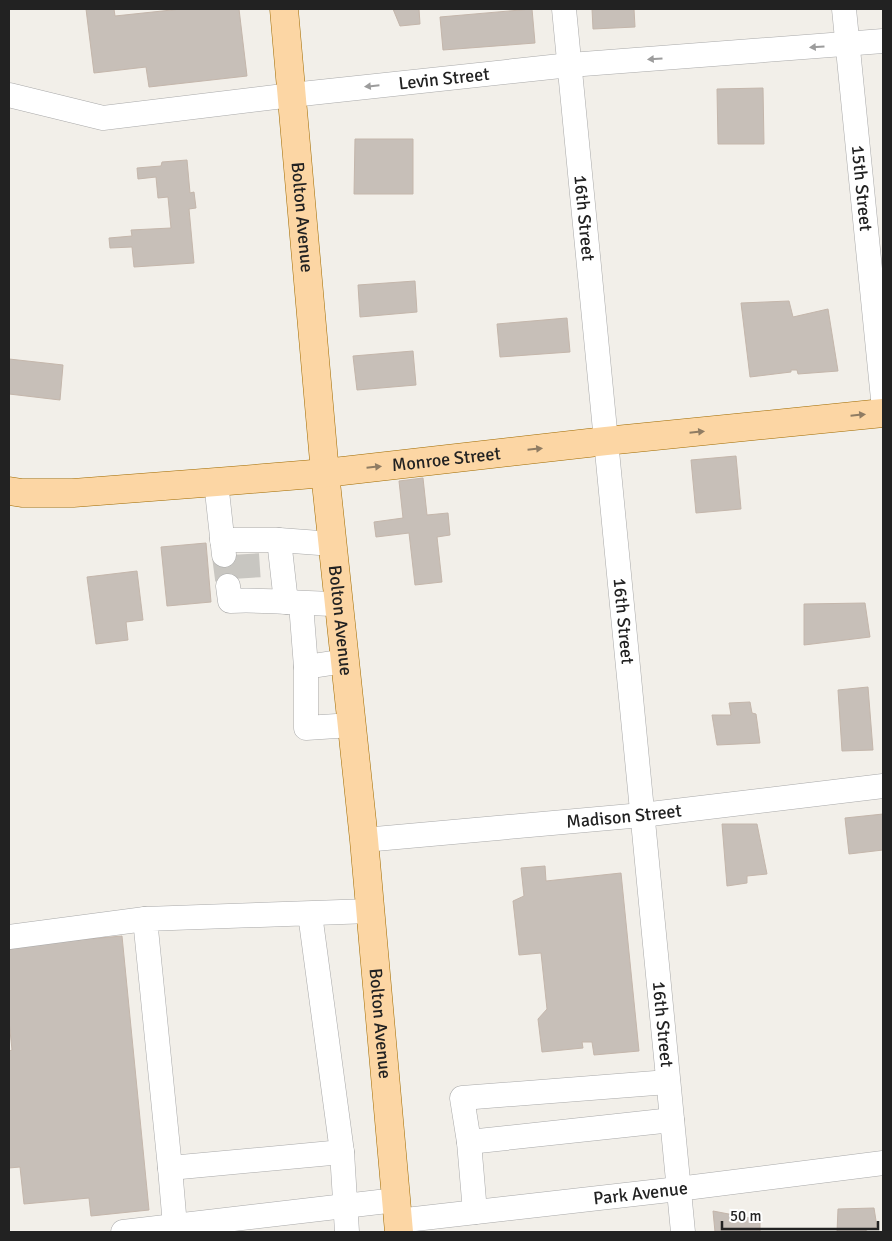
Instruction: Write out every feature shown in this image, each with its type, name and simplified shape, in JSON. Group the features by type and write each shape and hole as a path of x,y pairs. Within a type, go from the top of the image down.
{"main road":[{"name":"Bolton Avenue","path":"284,9 325,472 364,840 397,1218"},
{"name":"Monroe Street","path":"9,491 22,493 72,492 216,482 883,413"}],"street":[{"name":"16th Street","path":"564,9 682,1232"},
{"name":"15th Street","path":"844,9 883,398"},
{"name":"Levin Street","path":"9,95 103,118 292,95 570,65 883,41"},
{"path":"216,482 235,548 279,540 333,544"},
{"path":"279,540 306,667 306,728 352,725"},
{"path":"243,590 293,603 339,604"},
{"path":"306,667 345,661"},
{"name":"Madison Street","path":"364,840 642,815 883,786"},
{"path":"9,937 145,920 370,911"},
{"path":"310,914 342,1152 347,1232"},
{"path":"145,920 175,1226"},
{"path":"475,1212 469,1142 462,1098 668,1082"},
{"path":"469,1142 672,1120"},
{"path":"170,1168 342,1152"},
{"name":"Park Avenue","path":"123,1232 175,1226 204,1228 345,1206 397,1218 475,1212 883,1163"}],"building":[{"path":"86,9 114,9 115,16 181,9 239,9 247,76 149,87 146,67 94,73"},
{"path":"393,9 419,9 420,24 400,26"},
{"path":"532,9 535,43 443,50 440,17"},
{"path":"592,9 634,9 635,27 593,29"},
{"path":"763,88 764,144 718,144 717,89"},
{"path":"355,139 413,139 413,194 354,194"},
{"path":"187,160 190,193 194,192 196,208 189,209 194,263 134,267 132,247 110,248 109,238 132,236 131,230 171,228 168,197 158,198 156,177 138,179 137,168 161,166 162,162"},
{"path":"415,281 417,312 360,317 358,285"},
{"path":"789,301 793,317 828,309 838,371 798,374 797,370 791,370 791,372 750,377 741,303"},
{"path":"567,318 570,352 500,357 497,324"},
{"path":"413,351 416,385 357,390 353,356"},
{"path":"9,359 63,365 60,400 9,394"},
{"path":"736,456 741,509 696,513 691,460"},
{"path":"423,478 427,515 448,513 450,535 437,537 442,582 415,585 409,533 376,537 374,522 403,518 399,481"},
{"path":"206,543 211,602 167,606 161,547"},
{"path":"137,571 143,620 126,622 128,640 96,644 87,577"},
{"path":"865,603 870,637 804,645 804,604"},
{"path":"868,687 873,750 842,751 838,690"},
{"path":"750,702 752,713 756,714 760,743 717,745 712,715 731,715 729,703"},
{"path":"883,814 883,850 849,854 845,818"},
{"path":"722,824 757,824 767,874 747,876 747,883 727,886"},
{"path":"545,866 546,881 621,873 639,1051 594,1055 592,1042 582,1042 583,1048 542,1052 538,1019 547,1009 541,953 519,955 513,901 524,896 521,868"},
{"path":"122,936 149,1210 91,1216 89,1198 24,1204 20,1167 9,1168 9,1051 12,1050 9,1021 9,946"},
{"path":"874,1208 877,1227 866,1230 866,1232 837,1232 838,1209"},
{"path":"713,1211 760,1220 760,1232 715,1232"}],"tunnel":[{"path":"247,554 249,584"},
{"path":"224,556 228,586"}]}
